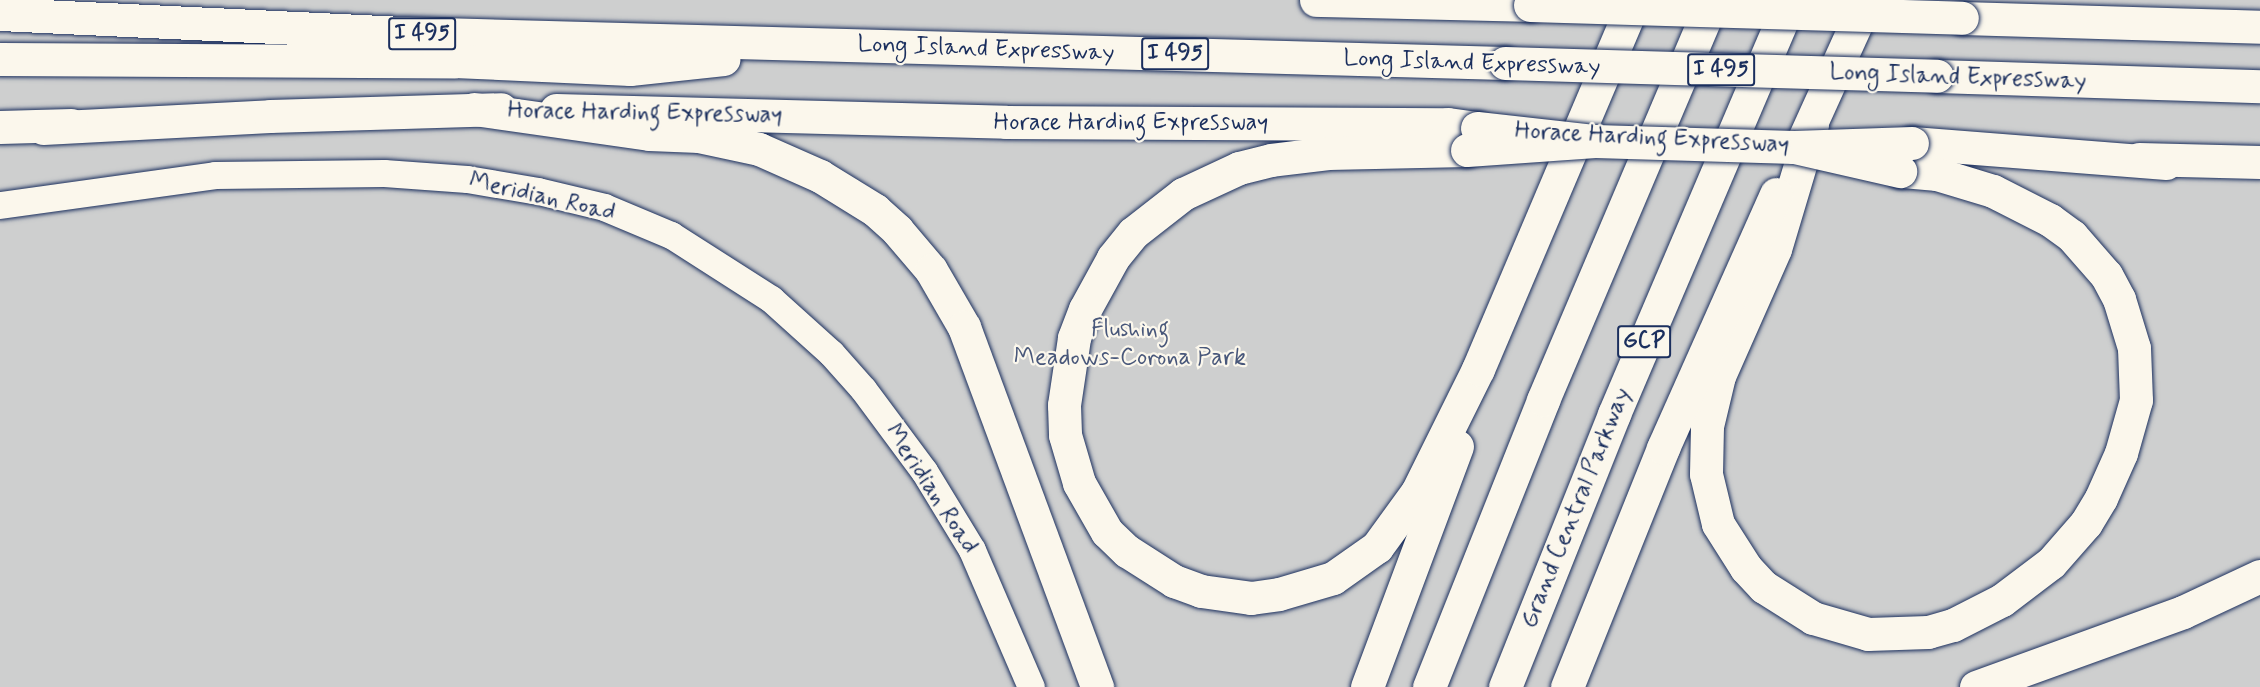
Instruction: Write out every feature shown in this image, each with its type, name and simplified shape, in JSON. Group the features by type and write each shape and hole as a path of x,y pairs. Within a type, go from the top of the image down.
{"main road":[{"path":"1317,0 1530,4 2260,27"},
{"path":"1472,139 1271,160 1214,178 1157,212 1113,258 1085,309 1066,373 1065,435 1075,472 1091,509 1107,532 1150,569 1201,591 1251,598 1279,594 1333,578 1377,547 1393,531 1417,492 1478,369 1635,0"},
{"path":"1429,687 1554,373 1713,0"},
{"name":"Grand Central Parkway","path":"1505,687 1629,377 1791,0"},
{"path":"1567,687 1663,448 1755,236 1867,0"},
{"name":"Long Island Expressway","path":"0,14 405,33 2260,86"},
{"path":"0,59 454,61 630,69 844,45"},
{"path":"474,109 649,134 699,136 759,149 820,176 875,210 897,230 931,270 964,327 1097,687"},
{"name":"Horace Harding Expressway","path":"0,134 71,125 474,109 1006,122 1448,124 1472,139 1595,141 1803,136 1906,157"},
{"path":"0,127 71,125"},
{"path":"1803,136 1775,249 1719,376 1707,426 1706,474 1718,524 1758,580 1788,605 1813,618 1868,634 1928,632 1953,625 2002,600 2051,563 2086,523 2102,498 2121,453 2136,400 2134,348 2119,299 2106,275 2072,236 2050,220 1993,191 1937,174 1906,157"},
{"path":"1906,157 2260,162"},
{"path":"2139,159 2260,175"},
{"path":"1367,687 1449,477 1478,369"},
{"path":"1976,687 2183,612 2260,576"}],"street":[{"name":"Meridian Road","path":"0,205 214,174 394,173 538,190 604,207 671,235 707,254 771,299 824,346 863,389 924,471 972,550 1031,687"}],"green space":[{"name":"Flushing Meadows-Corona Park","path":"0,0 2260,0 2260,687 0,687"}]}
